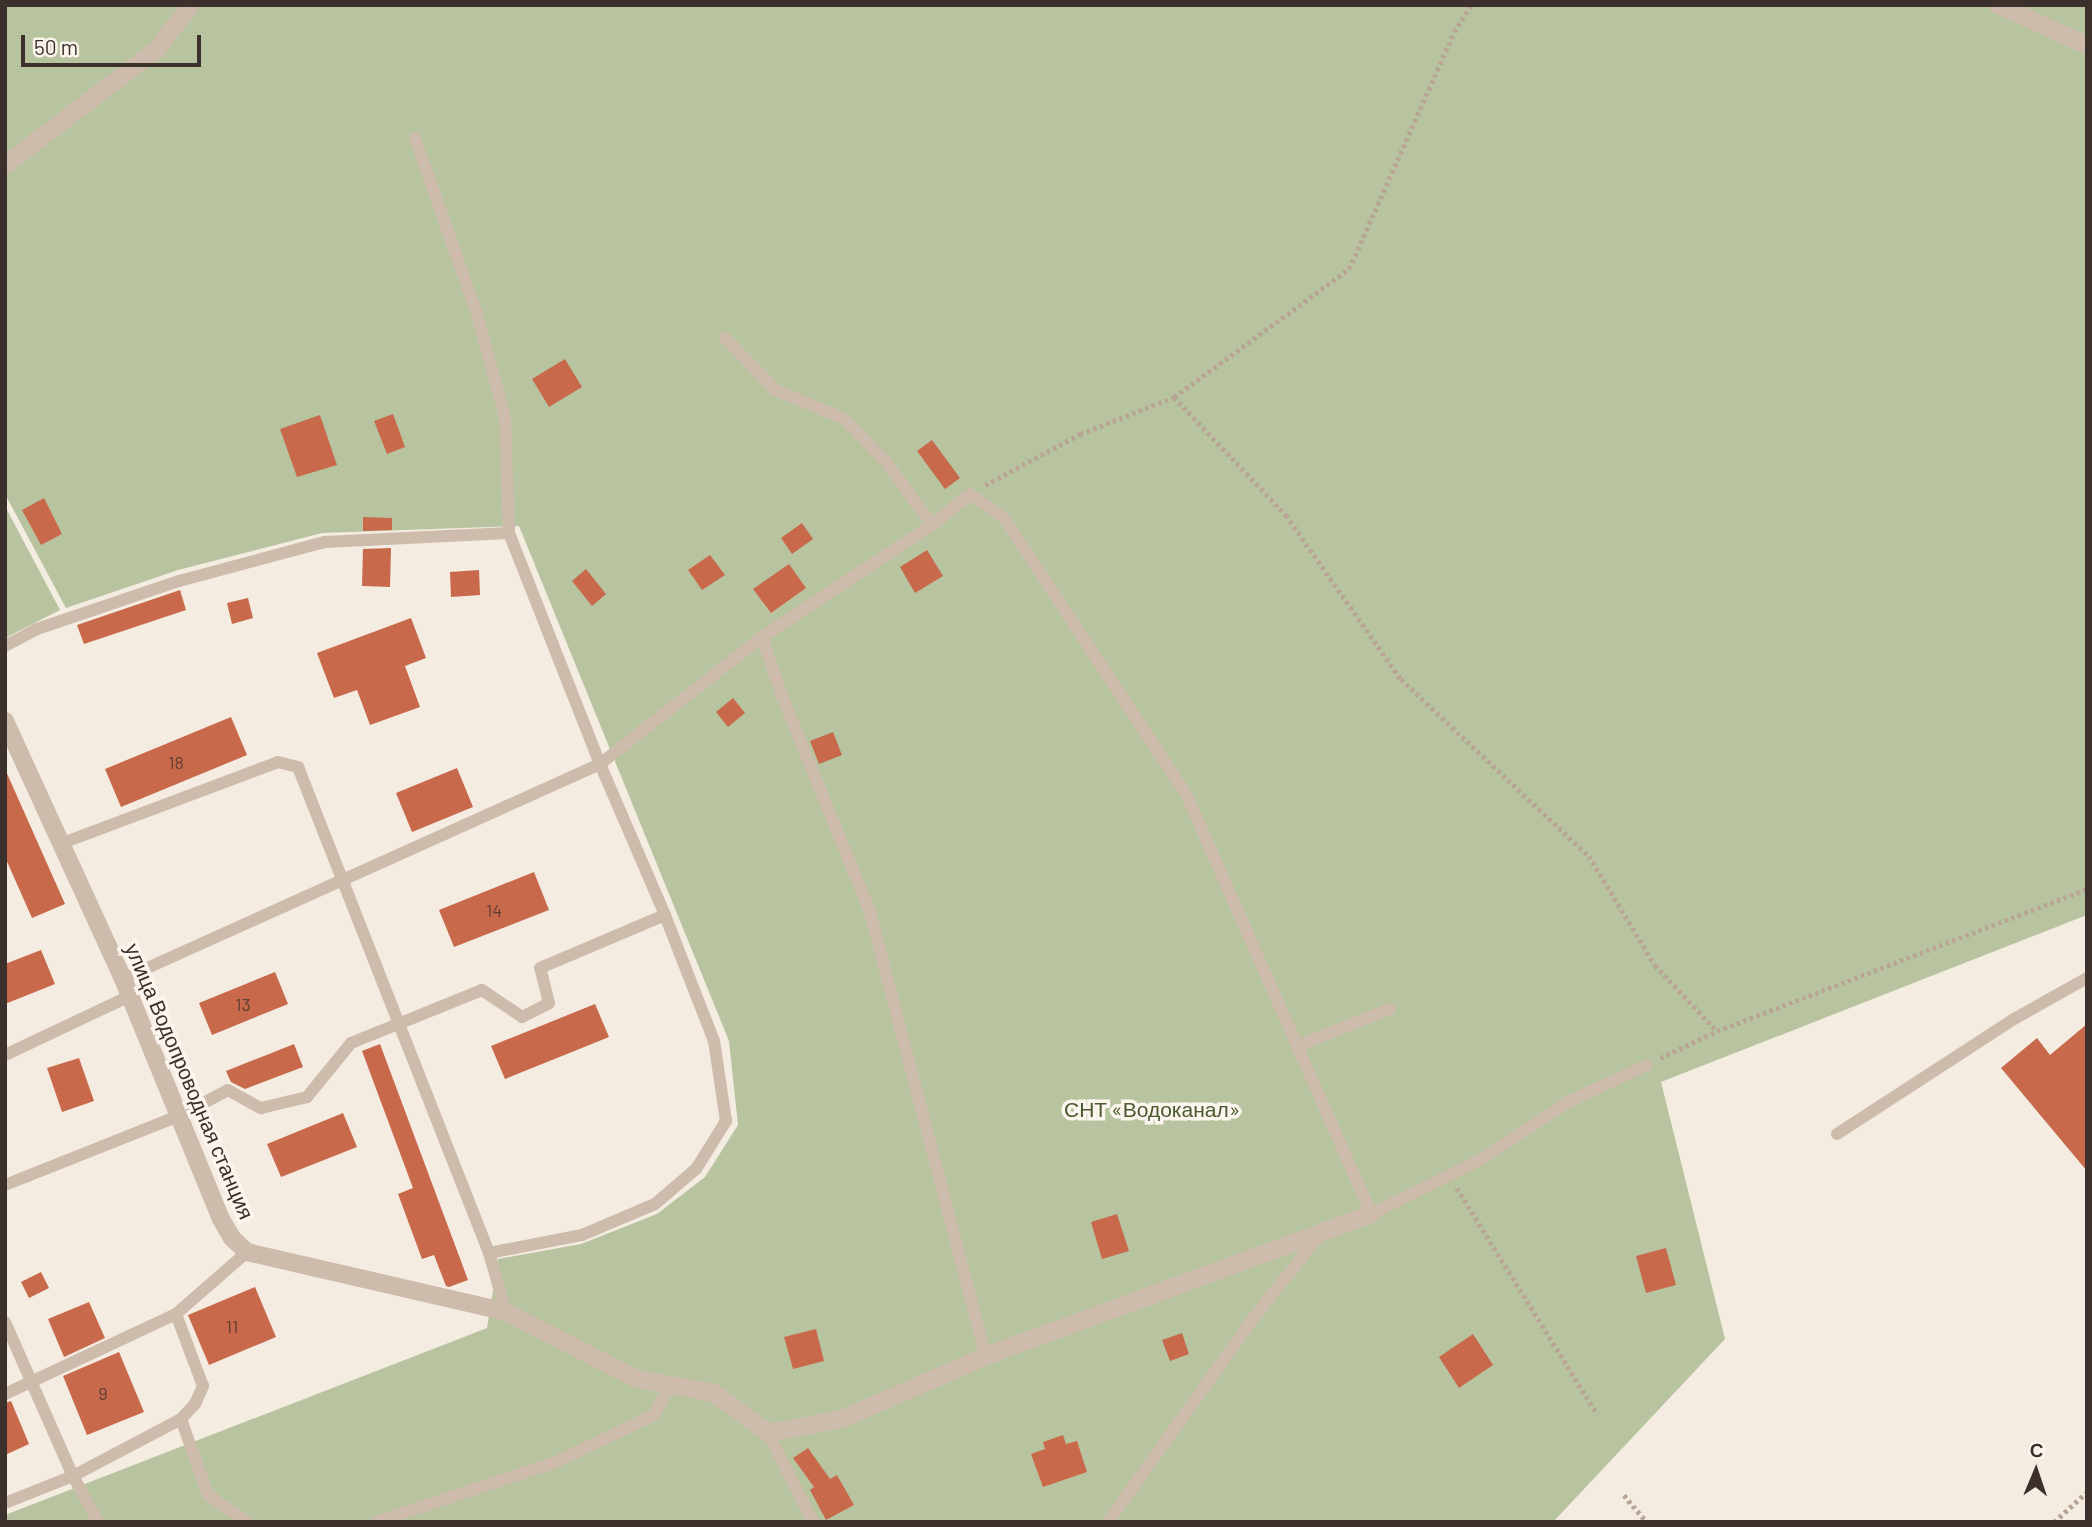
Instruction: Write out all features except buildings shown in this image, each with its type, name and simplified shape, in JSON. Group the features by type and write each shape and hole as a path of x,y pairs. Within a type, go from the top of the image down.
{"street":[{"path":"5,165 156,50 191,5"},
{"path":"1997,5 2087,45"},
{"name":"улица Водопроводная станция","path":"5,721 130,996 181,1115 221,1219 232,1238 247,1252 506,1312 637,1379 714,1393 768,1433"},
{"path":"768,1433 842,1419 986,1356 1371,1214"}],"lane":[{"path":"415,138 476,311 505,417 509,533 714,1041 726,1121 696,1169 655,1204 582,1235 489,1254"},
{"path":"725,338 775,390 843,418 887,463 932,525"},
{"path":"122,979 339,879 600,764 762,637 932,525 970,494 1004,518 1187,796 1371,1214 1480,1160 1568,1102 1647,1065"},
{"path":"5,646 37,629 179,581 325,542 509,533"},
{"path":"762,637 782,696 870,912 986,1356"},
{"path":"60,844 278,762 298,767 339,879 489,1254 506,1312"},
{"path":"5,1185 181,1115 229,1090 261,1108 307,1097 351,1043 398,1021 482,990 522,1017 549,1003 540,968 665,915"},
{"path":"1837,1133 2014,1019 2087,978"},
{"path":"5,1055 130,996"},
{"path":"1297,1046 1390,1009"},
{"path":"1108,1522 1254,1317 1324,1230"},
{"path":"5,1394 176,1314 247,1252"},
{"path":"5,1503 73,1476 181,1419 195,1404 203,1386 176,1314"},
{"path":"5,1322 30,1384 98,1522"},
{"path":"376,1522 556,1462 654,1415 670,1385"},
{"path":"181,1419 208,1495 247,1522"},
{"path":"768,1433 813,1522"}],"path":[{"path":"994,479 1080,434 1174,397 1349,269 1454,32 1471,5"},
{"path":"1174,397 1286,515 1401,679 1589,856 1655,965 1717,1031"},
{"path":"1647,1065 1717,1031 2087,889"},
{"path":"1450,1175 1597,1413"},
{"path":"2054,1522 2087,1492"},
{"path":"1624,1495 1647,1522"}],"green space":[{"name":"СНТ «Водоканал»","path":"5,5 2087,5 2087,915 1661,1082 1725,1339 1553,1522 5,1522 5,1515 487,1328 498,1259 581,1244 657,1214 705,1177 738,1125 729,1041 519,526 322,533 178,570 66,608 5,494"},
{"path":"5,506 60,610 5,638"}]}
